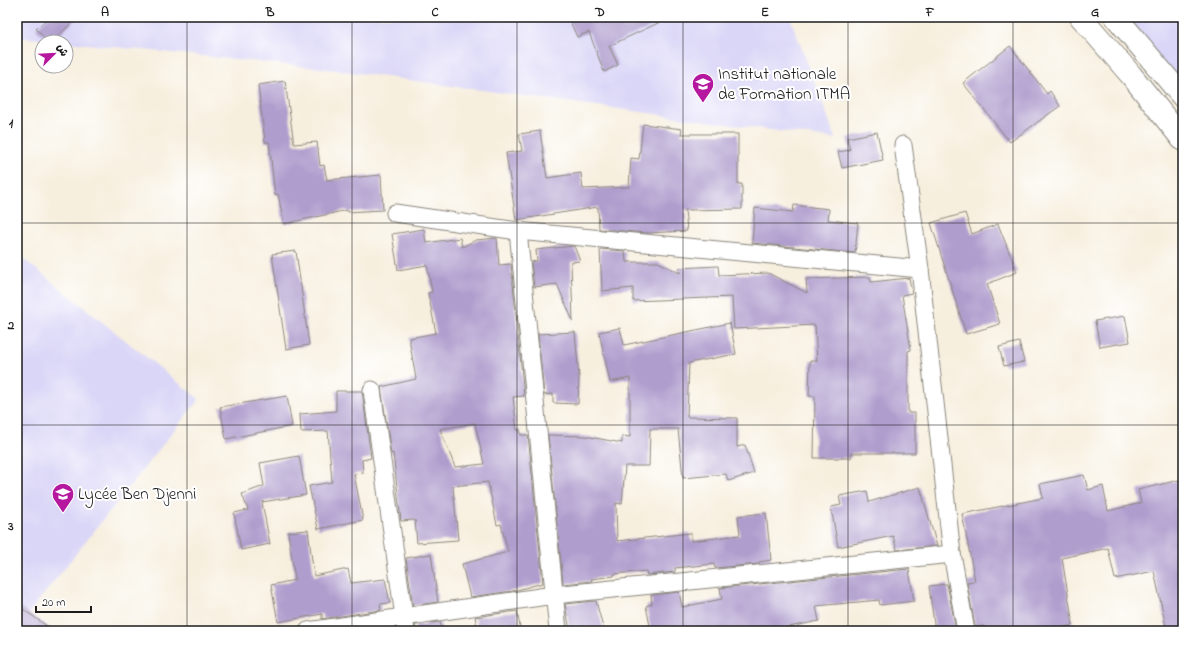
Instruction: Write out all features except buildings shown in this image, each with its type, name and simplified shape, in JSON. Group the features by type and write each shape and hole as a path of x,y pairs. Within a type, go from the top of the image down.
{"highway":[{"path":"1081,17 1131,75 1183,140"},
{"path":"1116,17 1183,97"}],"street":[{"path":"903,145 920,269 952,554 966,631"},
{"path":"395,212 518,231 920,269"},
{"path":"518,231 558,631"},
{"path":"372,390 405,624"},
{"path":"308,631 405,624 554,595 952,554"}],"shaded area":[{"name":"Institut nationale de Formation ITMA","path":"17,17 790,17 836,139 329,69 74,43 74,34 34,34 34,39 17,37"},
{"path":"1116,17 1183,17 1183,97"},
{"name":"Lycée Ben Djenni","path":"17,254 199,399 17,628"}],"place":[{"name":"Institut nationale de Formation ITMA","path":"703,104"},
{"name":"Lycée Ben Djenni","path":"63,514"}]}
